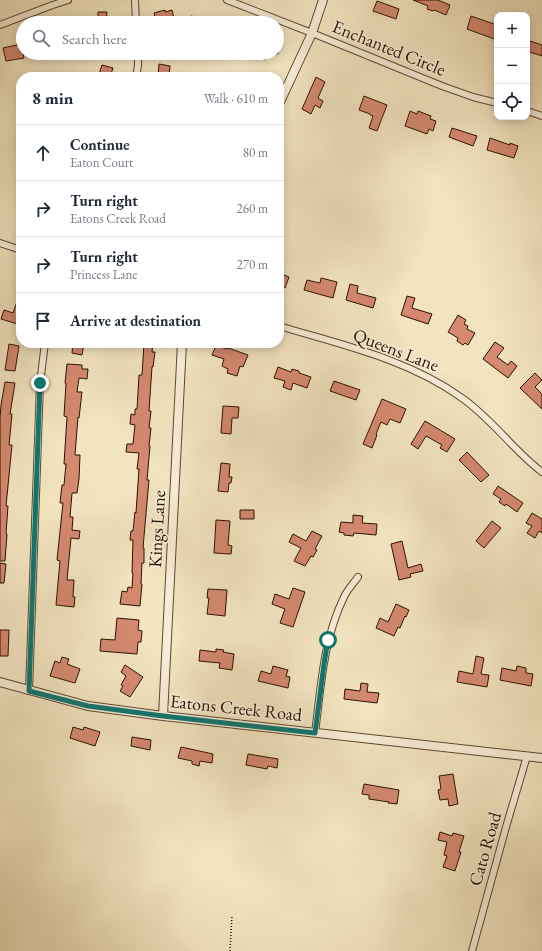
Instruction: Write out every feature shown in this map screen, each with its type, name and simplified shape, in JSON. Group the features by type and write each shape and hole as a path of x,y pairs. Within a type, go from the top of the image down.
{"street":[{"path":"20,16 48,3 68,0"},
{"path":"135,0 136,16"},
{"name":"Enchanted Circle","path":"227,0 268,16"},
{"path":"284,93 312,33 323,0"},
{"path":"0,25 16,18"},
{"name":"Enchanted Circle","path":"284,22 442,86 494,102"},
{"path":"137,72 138,60"},
{"path":"530,112 542,116"},
{"path":"0,243 16,248"},
{"name":"Queens Lane","path":"284,327 372,353 406,366 436,381 463,398 529,462 542,472"},
{"path":"29,691 40,383 44,348"},
{"name":"Kings Lane","path":"163,716 182,348"},
{"path":"315,733 328,640 344,596 358,577"},
{"name":"Eatons Creek Road","path":"0,682 88,706 163,716 542,758"},
{"name":"Cato Road","path":"472,951 527,756"}],"path":[{"path":"230,951 232,915"}],"building":[{"path":"413,0 438,0 450,5 446,15 427,9 428,6"},
{"path":"377,1 399,9 396,19 373,11"},
{"path":"172,10 173,16 155,16 154,13"},
{"path":"98,12 107,12 107,16 98,16"},
{"path":"471,16 494,24 494,39 467,29"},
{"path":"530,41 542,45 542,56 530,52"},
{"path":"16,45 16,59 6,61 3,48"},
{"path":"159,64 170,66 169,72 158,72"},
{"path":"102,65 113,68 112,72 100,72"},
{"path":"316,77 325,82 318,98 323,101 320,108 315,105 311,114 302,109"},
{"path":"364,96 387,105 377,131 369,128 373,116 359,110"},
{"path":"410,111 417,114 418,111 431,116 430,119 436,121 433,131 429,129 427,134 405,126"},
{"path":"452,128 477,136 473,146 449,137"},
{"path":"490,138 510,145 510,143 518,146 514,158 487,150"},
{"path":"284,275 289,277 284,288"},
{"path":"321,278 337,282 333,298 304,290 307,280 320,283"},
{"path":"350,284 358,286 357,293 376,298 373,308 346,300"},
{"path":"407,296 415,298 412,308 432,314 428,324 401,315"},
{"path":"16,304 16,324 1,319 4,310 13,313"},
{"path":"458,315 466,320 464,324 468,326 467,329 475,333 468,345 465,343 463,345 457,341 458,338 448,332"},
{"path":"495,342 504,348 497,357 508,365 511,361 517,366 508,378 483,359"},
{"path":"9,344 16,345 16,348 19,348 15,371 5,370"},
{"path":"72,348 83,348 82,355 72,353"},
{"path":"144,348 152,348 152,352 155,352 152,367 149,411 151,411 149,428 151,428 147,480 149,480 140,606 120,604 122,591 127,592 128,587 132,588 133,540 130,540 131,531 133,531 135,512 136,513 139,453 126,452 127,444 133,444 135,425 130,424 131,414 135,415 135,409 137,409 139,375 142,375"},
{"path":"215,348 228,348 248,355 243,367 240,366 237,376 227,373 228,369 222,366 224,359 212,355"},
{"path":"67,364 82,365 82,369 88,369 87,379 79,378 77,392 82,392 79,418 78,417 75,455 80,455 79,479 77,493 72,493 70,517 73,517 72,530 80,531 79,539 71,538 67,580 74,580 74,607 56,605 60,561 57,560 63,503 60,503 62,485 64,485 66,464 64,464 67,417 64,416"},
{"path":"278,367 291,372 292,369 299,371 299,373 311,377 307,388 293,383 291,390 283,387 285,381 274,378"},
{"path":"535,373 542,380 535,387 542,394 542,409 520,388"},
{"path":"334,381 360,390 356,400 330,391"},
{"path":"5,382 15,383 10,414 12,414 9,445 12,445 6,506 8,506 5,561 0,561 0,418"},
{"path":"382,399 406,409 400,423 390,419 387,425 381,422 372,448 363,444"},
{"path":"223,406 239,407 238,418 232,418 231,434 221,433"},
{"path":"425,421 455,439 447,452 440,448 442,445 426,436 418,449 411,444"},
{"path":"467,452 489,475 481,482 459,460"},
{"path":"221,463 230,464 229,477 232,477 231,483 229,483 228,492 218,491"},
{"path":"498,486 523,503 517,512 506,504 505,506 499,502 501,499 493,494"},
{"path":"240,510 254,510 254,519 240,519"},
{"path":"532,513 542,519 542,533 539,531 535,538 527,533 532,526 526,523"},
{"path":"353,515 363,516 362,523 377,524 376,535 354,533 353,536 344,535 344,533 339,532 341,522 353,523"},
{"path":"216,520 230,521 228,545 232,546 231,554 214,553"},
{"path":"492,521 501,528 484,548 476,541"},
{"path":"312,531 322,536 315,549 317,550 305,566 294,561 301,548 289,542 293,534 306,541"},
{"path":"402,541 408,568 421,564 423,571 410,574 411,577 399,580 391,544"},
{"path":"0,563 6,564 4,583 0,583"},
{"path":"293,588 305,592 293,627 280,623 285,609 272,604 275,594 289,599"},
{"path":"208,589 227,590 225,616 207,614 209,598 207,598"},
{"path":"396,604 409,610 394,636 376,628 380,618 388,622"},
{"path":"117,618 139,620 138,630 142,631 141,642 138,642 137,654 100,651 101,639 115,640"},
{"path":"0,630 9,630 8,656 0,656"},
{"path":"216,649 234,654 232,670 219,668 220,663 199,661 200,650 216,652"},
{"path":"476,656 484,658 481,674 489,675 487,687 457,682 459,671 473,674"},
{"path":"62,657 69,659 67,664 80,669 75,683 50,676 55,661 60,663"},
{"path":"125,665 143,677 130,697 120,691 123,686 121,685 126,676 121,672"},
{"path":"273,666 288,670 286,676 290,677 288,688 258,681 261,671 271,674"},
{"path":"517,666 526,668 526,673 533,674 531,686 500,680 502,668 516,671"},
{"path":"361,683 368,684 367,692 379,693 377,703 344,699 345,689 360,691"},
{"path":"73,727 83,730 84,727 100,732 95,746 70,738"},
{"path":"132,737 151,740 150,750 131,746"},
{"path":"181,747 213,754 212,763 200,761 199,766 192,764 192,761 178,758"},
{"path":"248,754 278,759 277,768 268,766 267,769 246,765"},
{"path":"453,774 458,804 449,806 448,799 440,800 438,790 441,789 439,776"},
{"path":"364,784 399,790 397,804 369,799 369,795 362,794"},
{"path":"440,832 452,836 453,833 464,836 455,871 443,867 447,856 444,855 447,842 438,840"}],"route":[{"path":"40,383 29,691 88,706 315,733 328,640"}]}
